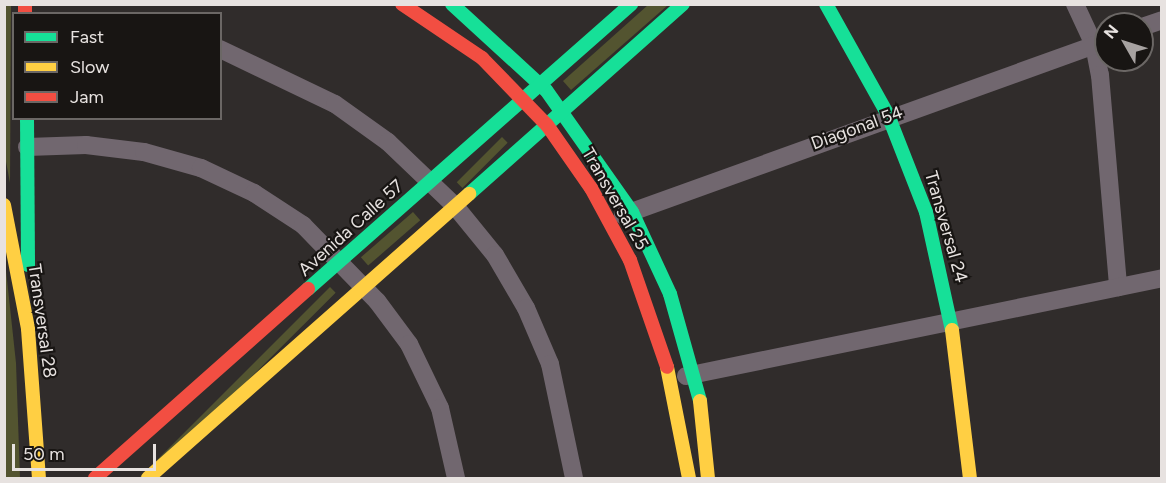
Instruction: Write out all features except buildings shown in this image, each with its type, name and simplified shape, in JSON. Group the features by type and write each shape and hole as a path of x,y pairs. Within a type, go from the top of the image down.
{"main road":[{"name":"Transversal 25","path":"402,4 448,32 523,100 547,126 610,220 647,300 672,379 689,478"},
{"name":"Avenida Calle 57","path":"95,478 631,4"},
{"path":"148,478 683,4"},
{"name":"Transversal 24","path":"826,4 888,115 926,212 951,320 970,478"},
{"name":"Transversal 25","path":"456,6 541,84 563,111 632,212 670,294 696,374 708,478"},
{"path":"27,120 28,329"},
{"name":"Transversal 28","path":"4,205 28,329 39,478"}],"street":[{"path":"1075,4 1094,34"},
{"path":"448,32 456,6"},
{"name":"Diagonal 54","path":"610,220 888,115 1094,45"},
{"path":"222,50 335,104 431,181 455,206 495,255 526,308 550,364 574,478"},
{"path":"1102,72 1118,287"},
{"path":"27,147 110,148 201,168 254,193 303,225 341,261 409,344 440,408 456,478"},
{"path":"672,379 1161,278"}],"green space":[{"path":"4,5 11,5 10,183 4,151"},
{"path":"648,5 668,5 571,90 563,81"},
{"path":"502,137 508,143 462,188 457,182"},
{"path":"413,212 420,220 368,266 361,257"},
{"path":"4,252 16,363 20,478 5,478"},
{"path":"330,287 336,293 150,478 139,478"}],"traffic: fast":[{"path":"452,4 546,90 632,212 670,294 700,401"},
{"path":"308,289 631,4"},
{"path":"469,194 683,4"},
{"path":"826,4 888,115 926,212 952,330"},
{"path":"27,120 28,265"}],"traffic: slow":[{"path":"148,478 469,194"},
{"path":"4,205 28,329 39,478"},
{"path":"952,330 970,478"},
{"path":"667,367 689,478"},
{"path":"700,401 708,478"}],"traffic: jam":[{"path":"25,4 25,12"},
{"path":"402,4 482,58 547,125 591,188 630,260 667,367"},
{"path":"95,478 308,289"}]}
